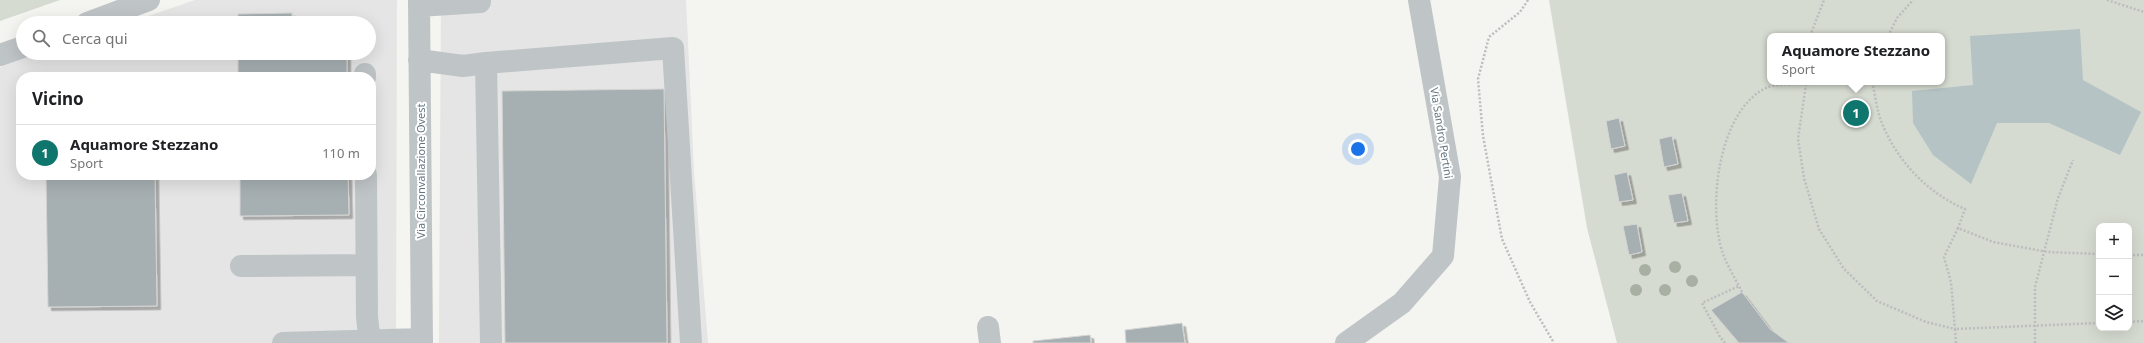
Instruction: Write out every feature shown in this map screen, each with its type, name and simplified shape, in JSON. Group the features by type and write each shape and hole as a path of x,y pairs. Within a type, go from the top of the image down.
{"street":[{"path":"106,16 149,0"},
{"name":"Via Sandro Pertini","path":"1346,343 1402,303 1443,256 1450,177 1419,0"},
{"path":"419,3 480,2"},
{"name":"Via Circonvallazione Ovest","path":"419,3 422,341"},
{"path":"420,60 462,66 673,48 691,343"},
{"path":"0,55 16,49"},
{"path":"486,63 491,343"},
{"path":"366,180 367,317 370,342"},
{"path":"241,266 366,265"},
{"path":"283,343 422,341"}],"path":[{"path":"1528,0 1520,12 1488,38 1478,79 1483,136 1502,239 1530,302 1554,343"},
{"path":"1811,33 1824,0"},
{"path":"1890,33 1897,18 1913,0"},
{"path":"2107,0 2144,12"},
{"path":"1742,292 1723,254 1716,212 1720,168 1732,124 1750,98 1768,87 1787,85"},
{"path":"1806,85 1798,139 1804,178 1819,229 1844,269 1877,301 1926,322 1955,329 2096,323"},
{"path":"1873,85 1879,116 1896,149 1913,174 1935,193 1965,209 1958,228 1944,257 1951,282 1956,343"},
{"path":"2035,343 2035,287 2043,250 2058,198 2073,160"},
{"path":"1958,228 1993,242 2043,250 2096,254"},
{"path":"2132,255 2144,256"},
{"path":"1725,343 1720,337 1702,303 1739,286"},
{"path":"2132,322 2144,321"}],"shaded area":[{"path":"0,0 60,0 0,21"},
{"path":"195,0 397,0 396,343 0,343 0,67 20,60 376,60 376,16 148,16"},
{"path":"441,0 686,0 694,171 708,343 439,343"},
{"path":"1549,0 2144,0 2144,343 1617,343 1587,228"},
{"path":"2080,29 2083,80 2141,112 2120,155 2049,123 1997,123 1971,184 1933,155 1913,123 1912,91 1973,85 1970,36"}],"building":[{"path":"292,13 292,16 238,16 238,14"},
{"path":"238,60 347,60 347,72 238,72"},
{"path":"664,89 667,343 505,343 502,91"},
{"path":"1619,118 1625,146 1611,149 1606,121"},
{"path":"1672,136 1678,164 1664,167 1659,139"},
{"path":"1627,172 1633,200 1619,202 1614,175"},
{"path":"46,180 155,180 157,306 48,307"},
{"path":"240,180 348,180 349,215 240,216"},
{"path":"1682,193 1688,221 1674,223 1668,195"},
{"path":"1637,224 1642,252 1629,255 1623,226"},
{"path":"1742,292 1770,329 1789,343 1739,343 1711,310"},
{"path":"1182,323 1185,343 1126,343 1125,330"},
{"path":"1090,335 1091,343 1033,343 1033,341"}],"place":[{"name":"Aquamore Stezzano","path":"1856,113"}]}
